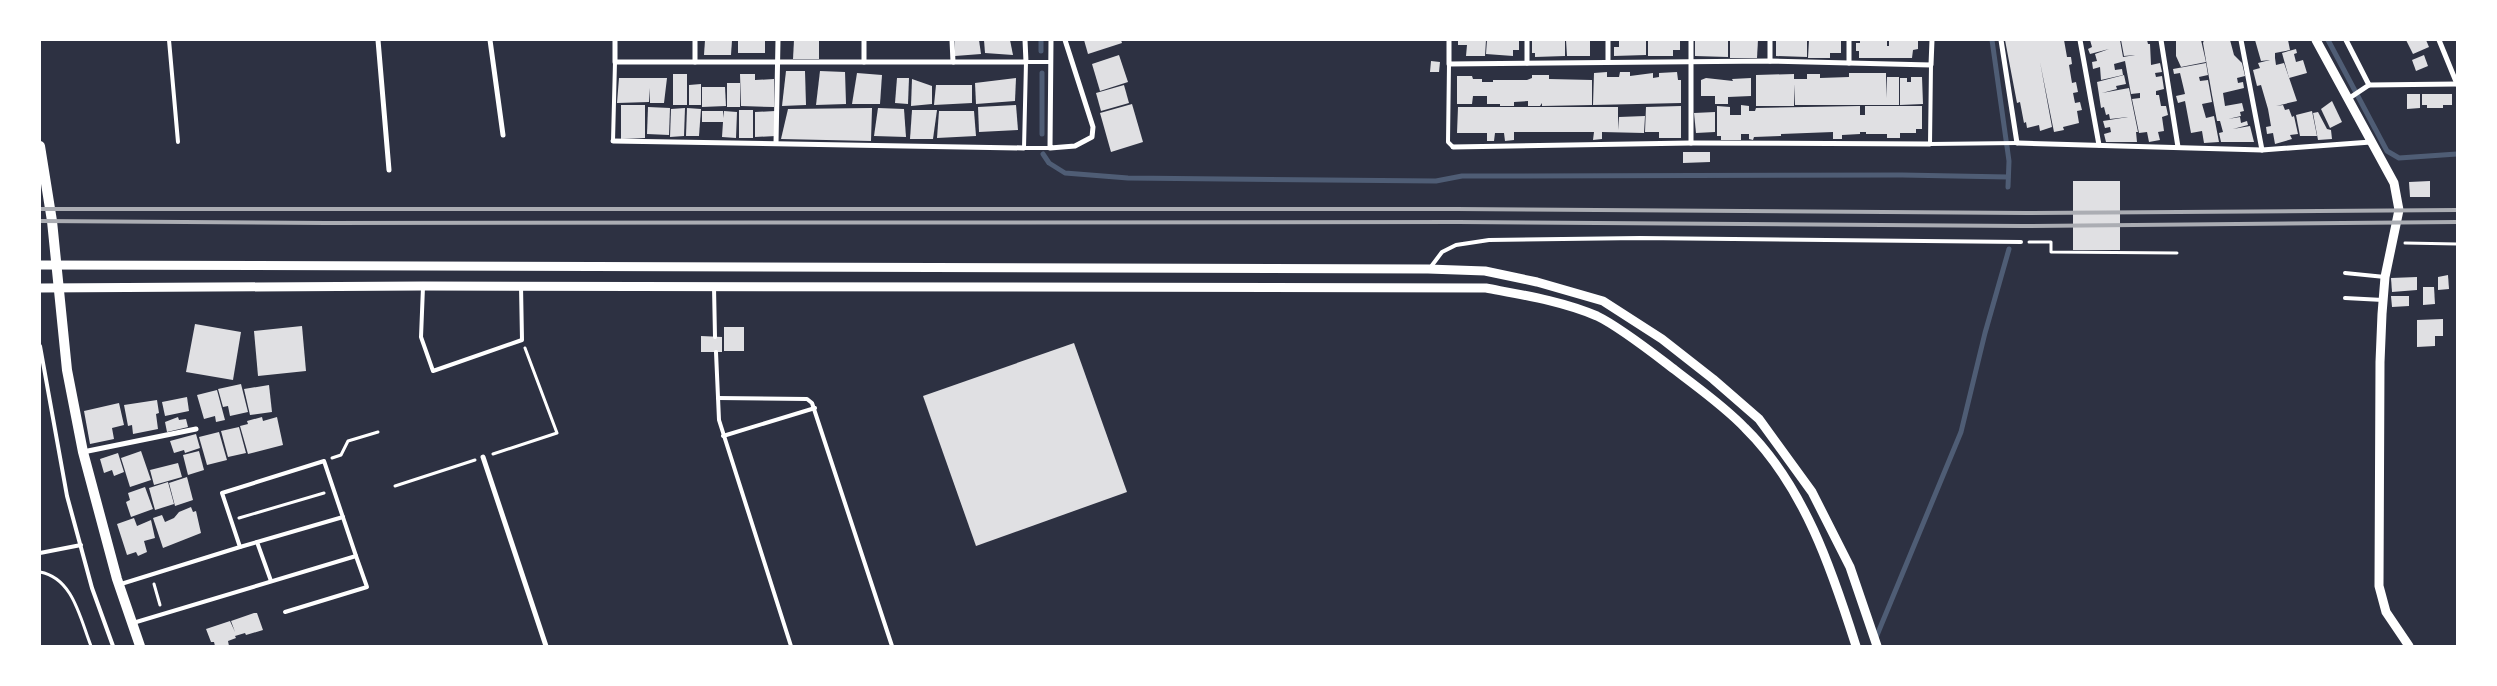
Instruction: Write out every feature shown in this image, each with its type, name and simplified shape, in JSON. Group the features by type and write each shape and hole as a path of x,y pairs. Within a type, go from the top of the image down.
{"main road":[{"path":"40,146 42,174 50,209 57,264 67,370 84,452 119,585 140,646"}],"street":[{"path":"378,40 389,170"},
{"path":"490,40 502,135"},
{"path":"615,40 614,62 1026,62 1025,40"},
{"path":"695,40 695,62"},
{"path":"776,143 778,40"},
{"path":"864,40 864,62"},
{"path":"952,40 953,62"},
{"path":"1051,40 1050,148 1075,146 1092,137 1093,127 1065,40"},
{"path":"1449,40 1449,64 1770,61 1932,65 1932,40"},
{"path":"1527,40 1527,63"},
{"path":"1608,40 1608,62"},
{"path":"1691,40 1691,143"},
{"path":"1770,40 1770,61"},
{"path":"1849,40 1849,63"},
{"path":"2001,40 2017,143 2262,150 2371,142"},
{"path":"2080,40 2098,145"},
{"path":"2161,40 2178,147"},
{"path":"2241,40 2262,150"},
{"path":"2316,40 2350,98 2371,142 2394,183 2398,201 2399,210 2385,277 2383,300 2380,362 2379,586 2386,612 2409,646"},
{"path":"2346,40 2369,85"},
{"path":"2350,98 2369,85 2457,84 2439,40"},
{"path":"612,141 1025,148"},
{"path":"1453,147 1691,143 1930,144"},
{"path":"40,265 1127,270 1428,269 1485,271 1537,282 1603,301 1662,339 1713,379 1759,420 1812,492 1850,567 1877,646"},
{"path":"1127,270 1128,288"},
{"path":"40,288 423,286 1486,288 1538,298 1597,316 1651,352 1746,428 1772,460 1796,498 1833,573 1856,646"},
{"path":"84,452 196,429"},
{"path":"483,457 546,646"}],"lane":[{"path":"169,40 178,142"},
{"path":"612,141 614,62"},
{"path":"1050,62 1026,62 1025,148 1050,148"},
{"path":"1449,64 1448,142 1453,147"},
{"path":"1932,65 1930,144 2017,143"},
{"path":"1428,269 1442,252 1456,245 1489,240 1650,238 2021,242"},
{"path":"2345,273 2385,277"},
{"path":"423,286 421,337 433,371 522,340 521,286"},
{"path":"714,287 715,337"},
{"path":"2345,298 2383,300"},
{"path":"40,346 60,467 92,588 113,646"},
{"path":"716,352 719,420 723,436 791,646"},
{"path":"718,398 807,400 815,408 892,646"},
{"path":"723,436 815,408"},
{"path":"240,547 222,493 324,460 366,587 285,612"},
{"path":"119,585 343,517"},
{"path":"257,542 271,581"},
{"path":"40,553 81,546"},
{"path":"132,623 356,556"}],"path":[{"path":"2021,242 2051,242 2051,252 2177,253"},
{"path":"2392,242 2457,244"},
{"path":"395,486 557,433 522,340"},
{"path":"324,460 341,455 348,441 378,432"},
{"path":"231,520 334,490"},
{"path":"40,572 58,577 68,589 91,646"},
{"path":"151,574 162,614"}],"building":[{"path":"705,40 732,40 731,55 704,55"},
{"path":"738,40 765,40 765,53 738,53"},
{"path":"794,40 819,40 819,59 793,59"},
{"path":"955,40 979,40 981,54 955,56"},
{"path":"984,40 1010,40 1013,55 985,53"},
{"path":"1084,40 1121,40 1122,43 1088,54"},
{"path":"1458,40 1486,40 1485,56 1466,56 1467,45 1458,45"},
{"path":"1487,40 1519,40 1519,50 1513,50 1513,56 1486,54"},
{"path":"1565,40 1565,56 1535,57 1535,53 1532,53 1532,41"},
{"path":"1566,40 1590,40 1590,56 1567,56"},
{"path":"1619,40 1646,40 1646,55 1614,56 1614,47 1619,47"},
{"path":"1648,40 1680,41 1680,50 1673,50 1673,56 1648,56"},
{"path":"1695,40 1728,40 1728,57 1695,56"},
{"path":"1730,40 1758,40 1757,58 1730,58"},
{"path":"1776,40 1807,40 1807,57 1776,56"},
{"path":"1809,40 1841,40 1841,53 1830,53 1830,58 1808,58"},
{"path":"1860,40 1887,40 1887,46 1889,46 1889,40 1918,40 1918,49 1913,50 1912,58 1859,58 1859,51 1856,51 1856,43 1860,43"},
{"path":"2005,40 2064,40 2067,57 2071,57 2072,64 2069,65 2072,83 2076,82 2078,92 2073,93 2075,103 2080,102 2082,110 2077,111 2079,123 2063,127 2064,130 2054,132 2040,62 2052,127 2040,131 2039,125 2027,128 2026,122 2024,123 2020,102 2017,103"},
{"path":"2090,40 2120,40 2123,57 2135,55 2124,56 2121,40 2147,40 2148,44 2150,44 2151,65 2160,63 2162,72 2155,73 2156,77 2162,76 2164,89 2156,91 2156,95 2159,95 2161,106 2166,106 2168,115 2162,117 2164,131 2158,132 2160,140 2149,142 2147,132 2139,133 2132,99 2140,98 2140,93 2131,94 2125,61 2114,64 2115,70 2122,69 2123,75 2101,80 2100,67 2093,69 2092,62 2097,61 2095,54 2109,49 2090,54 2088,49 2092,47"},
{"path":"2176,40 2201,40 2206,62 2181,67 2176,56"},
{"path":"2204,40 2230,40 2234,55 2242,63 2245,76 2237,78 2238,83 2243,82 2244,88 2223,93 2225,106 2242,103 2244,111 2240,112 2241,116 2228,119 2240,117 2241,123 2247,121 2248,125 2233,129 2250,126 2254,142 2221,142 2219,133 2223,132 2220,121 2217,121"},
{"path":"2255,40 2288,40 2290,50 2275,53 2275,58 2276,65 2284,63 2297,101 2276,106 2283,105 2285,110 2289,109 2292,117 2294,116 2298,134 2290,135 2292,139 2275,144 2273,133 2267,134 2266,127 2271,126 2268,109 2261,85 2257,86 2253,70 2260,68 2258,63 2270,60 2261,61"},
{"path":"2406,40 2426,40 2429,47 2413,54"},
{"path":"2296,49 2297,53 2294,54 2296,62 2303,60 2307,73 2289,78 2282,53"},
{"path":"1119,55 1128,82 1100,91 1092,64"},
{"path":"2424,55 2428,66 2416,71 2412,60"},
{"path":"1431,61 1440,62 1439,72 1430,72"},
{"path":"2206,63 2208,75 2199,77 2200,81 2208,80 2212,102 2202,104 2206,118 2214,116 2219,142 2204,143 2202,131 2191,133 2185,101 2178,103 2176,96 2185,94 2180,73 2174,74 2173,69"},
{"path":"786,71 805,71 806,105 782,106"},
{"path":"820,71 845,72 846,104 816,105"},
{"path":"1607,72 1607,77 1619,77 1620,72 1630,72 1630,76 1653,73 1653,78 1659,77 1659,73 1677,72 1678,80 1681,80 1681,103 1593,105 1594,73"},
{"path":"857,73 882,75 880,104 852,104"},
{"path":"1849,73 1886,73 1886,98 1887,77 1899,77 1899,105 1795,105 1794,84 1794,106 1756,106 1756,75 1794,74 1794,79 1807,79 1807,74 1820,74 1820,78 1849,77"},
{"path":"673,74 687,74 687,105 673,105"},
{"path":"740,74 755,74 755,80 774,79 774,107 741,106"},
{"path":"1532,75 1549,75 1549,79 1592,80 1592,105 1542,106 1542,103 1540,106 1528,106 1528,101 1514,102 1514,106 1500,106 1500,104 1487,104 1487,96 1473,96 1472,104 1457,104 1457,76 1472,76 1473,79 1482,79 1482,82 1493,82 1493,80 1527,80 1532,78"},
{"path":"2124,75 2126,84 2116,86 2117,89 2102,93 2129,88 2138,132 2136,132 2137,142 2106,142 2104,134 2111,132 2110,127 2105,128 2103,121 2128,117 2110,119 2109,114 2106,115 2104,107 2101,108 2097,82"},
{"path":"1911,77 1922,77 1923,104 1900,105 1900,78 1907,78 1907,82 1911,82"},
{"path":"619,78 667,78 664,103 650,103 650,88 649,102 617,103"},
{"path":"897,78 909,78 908,104 895,103"},
{"path":"1016,78 1015,101 976,104 975,83"},
{"path":"1706,78 1733,81 1732,79 1751,78 1751,96 1728,97 1728,104 1715,104 1715,96 1701,96 1701,80"},
{"path":"912,79 932,86 932,104 911,106"},
{"path":"727,83 740,83 740,107 727,107"},
{"path":"701,84 701,105 689,105 689,85"},
{"path":"936,85 972,85 972,103 934,105"},
{"path":"1124,85 1129,103 1101,111 1096,93"},
{"path":"702,87 725,87 726,106 702,107"},
{"path":"2407,94 2420,94 2420,108 2407,109"},
{"path":"2422,94 2452,94 2452,105 2443,105 2443,108 2427,108 2427,105 2422,105"},
{"path":"2332,101 2342,122 2330,128 2321,109"},
{"path":"1132,104 1143,142 1111,152 1100,113"},
{"path":"621,105 645,105 645,138 621,139"},
{"path":"1016,105 1018,130 979,132 978,107"},
{"path":"1741,105 1749,106 1749,111 1755,111 1756,108 1860,106 1860,115 1865,115 1865,106 1922,106 1922,129 1916,129 1916,133 1900,133 1900,138 1887,138 1887,134 1866,134 1866,132 1860,132 1860,134 1842,135 1842,139 1833,139 1833,132 1781,134 1781,136 1754,137 1753,140 1749,139 1749,134 1741,134 1741,140 1721,140 1721,136 1717,136 1717,106 1730,107 1730,115 1741,115"},
{"path":"1681,106 1681,138 1659,138 1659,132 1645,132 1646,107"},
{"path":"648,107 670,108 669,135 647,134"},
{"path":"1458,107 1618,107 1618,130 1619,117 1645,116 1644,133 1602,132 1602,139 1593,140 1594,132 1514,132 1514,140 1505,141 1504,133 1495,133 1494,141 1487,141 1487,133 1457,133"},
{"path":"685,108 684,136 670,137 671,109"},
{"path":"687,108 701,109 699,136 686,136"},
{"path":"872,108 871,141 781,139 788,109"},
{"path":"878,108 904,109 906,137 874,136"},
{"path":"739,110 753,110 753,138 739,138"},
{"path":"912,110 937,110 933,139 910,139"},
{"path":"702,111 723,111 723,118 724,111 737,112 736,138 722,137 723,122 702,122"},
{"path":"775,111 776,136 755,137 755,112"},
{"path":"939,111 974,111 976,136 937,138"},
{"path":"2312,111 2317,136 2300,136 2296,115"},
{"path":"1715,112 1715,132 1696,133 1694,113"},
{"path":"2318,112 2327,129 2331,130 2332,139 2318,140 2313,113"},
{"path":"1683,152 1710,152 1710,162 1683,163"},
{"path":"2073,181 2120,181 2120,250 2073,250"},
{"path":"2430,181 2430,197 2410,197 2409,182"},
{"path":"2448,275 2449,289 2438,290 2438,277"},
{"path":"2417,277 2417,290 2392,292 2391,278"},
{"path":"2423,287 2434,287 2435,304 2423,305"},
{"path":"2391,296 2409,296 2409,306 2392,307"},
{"path":"2443,319 2443,336 2435,336 2435,346 2417,347 2417,320"},
{"path":"195,324 241,332 233,380 186,372"},
{"path":"302,326 306,371 258,376 254,331"},
{"path":"724,327 744,327 744,351 724,351"},
{"path":"701,336 722,337 722,352 701,352"},
{"path":"1074,343 1127,492 976,546 923,396"},
{"path":"241,384 248,412 230,416 228,406 223,407 218,389"},
{"path":"269,385 272,412 250,415 244,389"},
{"path":"217,390 225,420 216,422 215,416 204,419 197,395"},
{"path":"187,397 189,411 165,416 162,402"},
{"path":"157,400 159,413 156,414 158,429 133,434 132,425 128,426 124,405"},
{"path":"119,403 124,425 112,428 114,439 90,444 84,411"},
{"path":"178,417 179,420 186,419 188,427 167,432 165,422"},
{"path":"262,417 263,421 277,417 283,445 248,454 240,426 248,424 247,421"},
{"path":"239,427 246,453 228,457 221,431"},
{"path":"219,432 227,460 207,465 199,437"},
{"path":"196,434 200,448 185,453 184,450 174,453 170,441"},
{"path":"141,451 151,480 130,487 121,458"},
{"path":"199,451 204,470 188,475 183,455"},
{"path":"118,453 124,472 114,476 112,470 104,473 100,459"},
{"path":"178,463 182,477 154,485 150,470"},
{"path":"187,477 193,500 175,506 169,483"},
{"path":"168,482 174,504 155,510 149,488"},
{"path":"145,487 153,509 131,517 126,502 130,500 128,493"},
{"path":"191,507 193,512 196,511 201,533 163,548 153,518 162,515 165,522 174,518 179,512"},
{"path":"134,518 137,526 151,520 155,538 144,541 147,552 138,556 136,552 127,555 117,524"},
{"path":"257,613 263,630 235,636 236,638 228,641 229,646 215,646 214,642 211,642 206,629 230,621 235,632 231,621"}],"waterway":[{"path":"1041,40 1041,51"},
{"path":"1992,40 2009,161 2008,187"},
{"path":"2328,40 2387,151 2399,158 2457,154"},
{"path":"1042,73 1042,134"},
{"path":"1043,154 1049,163 1065,173 1128,178 1436,181 1462,176 1902,175 2008,177"},
{"path":"1875,640 1961,432 1985,333 2009,249"}],"railway":[{"path":"40,209 1456,209 2026,213 2457,210"},
{"path":"40,221 326,223 1458,222 2021,226 2457,222"}]}
